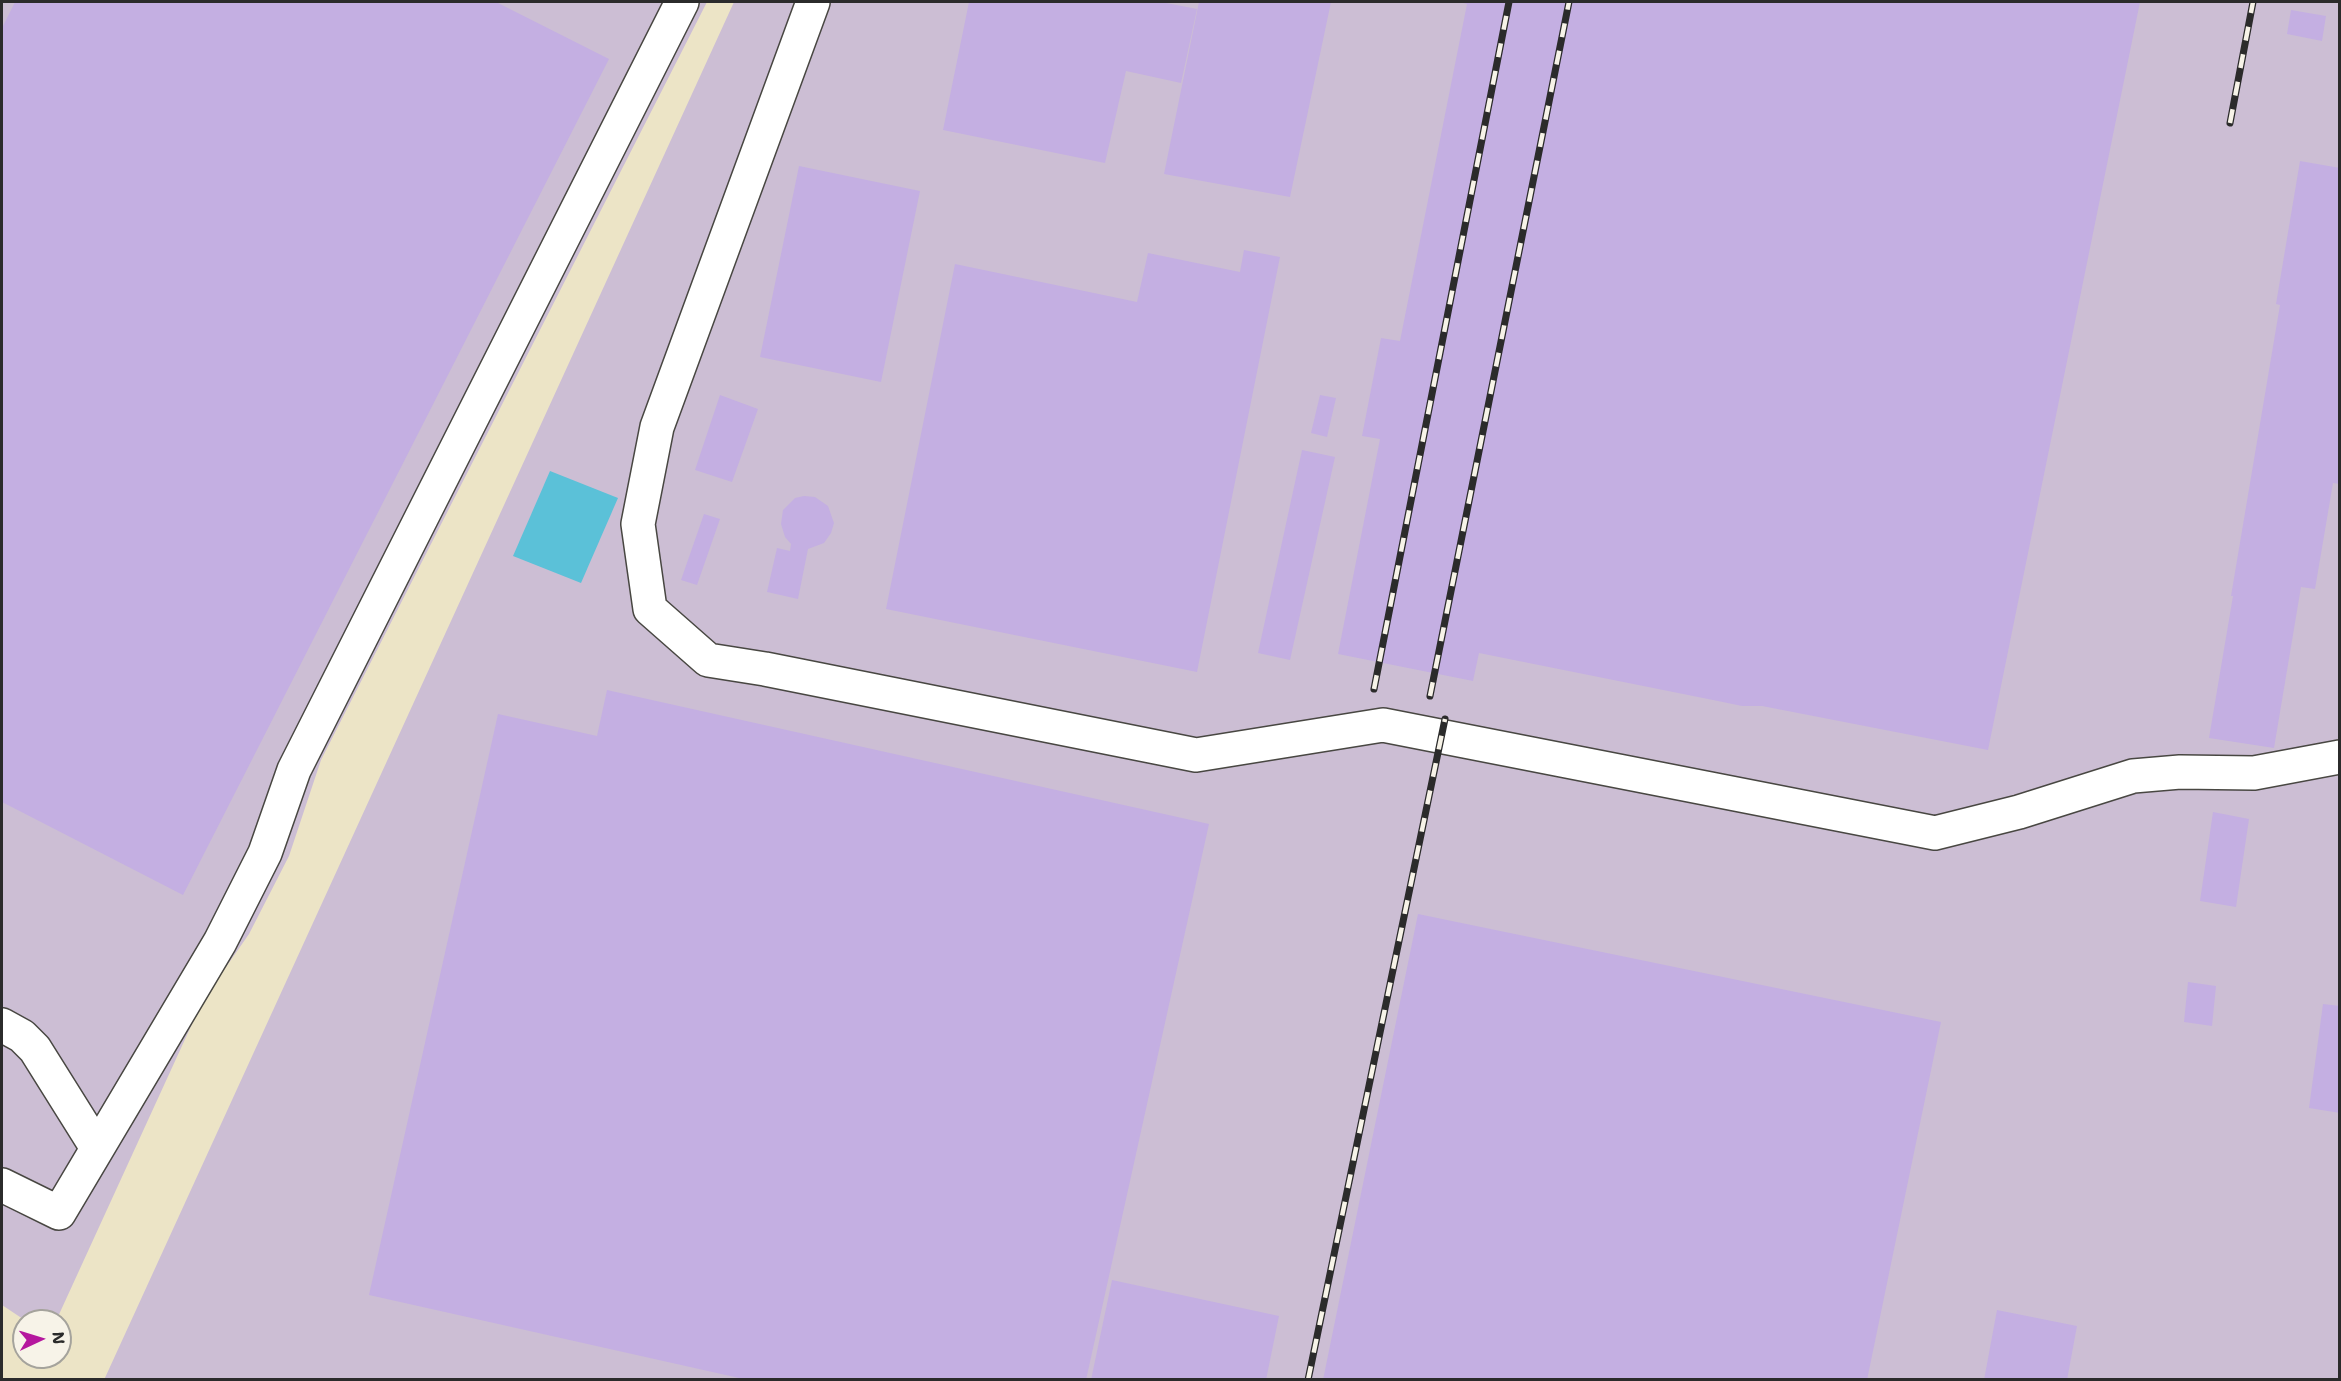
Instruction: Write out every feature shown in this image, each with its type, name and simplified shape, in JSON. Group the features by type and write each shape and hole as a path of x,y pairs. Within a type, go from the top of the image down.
{"street":[{"path":"2,1185 59,1213 220,942 260,863 294,770 682,2"},
{"path":"813,2 657,427 638,524 650,609 708,660 765,669 1196,755 1383,725 1935,833 2019,812 2133,776 2180,772 2254,773 2330,759"},
{"path":"2,1025 22,1036 35,1049 97,1148"}],"shaded area":[{"path":"2,2 707,2 321,760 289,856 249,934 203,1000 61,1309 12,1309 12,1312 2,1305"},
{"path":"734,2 2339,2 2339,1379 104,1380"}],"water":[{"path":"550,471 618,498 581,583 513,556"}],"building":[{"path":"15,2 496,2 609,59 183,895 2,802 2,28"},
{"path":"969,2 1161,2 1197,9 1181,83 1126,71 1105,163 943,130"},
{"path":"1199,2 1331,2 1290,197 1164,174"},
{"path":"1459,2 2140,2 1988,750 1762,706 1742,706 1479,653 1473,681 1338,654 1380,439 1362,436 1381,338 1400,341 1467,4"},
{"path":"2291,10 2326,16 2322,41 2287,34"},
{"path":"2300,161 2340,168 2340,484 2333,483 2315,589 2301,587 2274,748 2209,738 2280,305 2276,304"},
{"path":"799,166 920,191 881,382 760,357"},
{"path":"1244,250 1280,257 1197,672 886,609 955,264 1137,302 1148,253 1240,272"},
{"path":"720,395 758,409 732,482 695,470"},
{"path":"1320,395 1336,398 1327,437 1311,433"},
{"path":"1302,450 1335,457 1290,660 1258,653"},
{"path":"815,497 828,506 834,523 824,543 808,549 798,599 767,592 777,548 790,551 791,544 785,537 781,524 783,510 795,498"},
{"path":"704,514 720,519 697,585 681,580"},
{"path":"607,690 1209,824 1086,1380 748,1380 369,1295 498,714 597,736"},
{"path":"2213,812 2249,819 2236,907 2200,901"},
{"path":"1418,914 1941,1022 1867,1380 1323,1380"},
{"path":"2188,982 2216,986 2212,1026 2184,1022"},
{"path":"2323,1004 2340,1006 2340,1113 2309,1108"},
{"path":"1112,1280 1279,1316 1266,1380 1091,1380"},
{"path":"1997,1310 2077,1326 2067,1380 1984,1380"}],"railway":[{"path":"1374,689 1509,2"},
{"path":"1430,696 1569,2"},
{"path":"2230,123 2253,2"},
{"path":"1308,1380 1445,719"}]}
